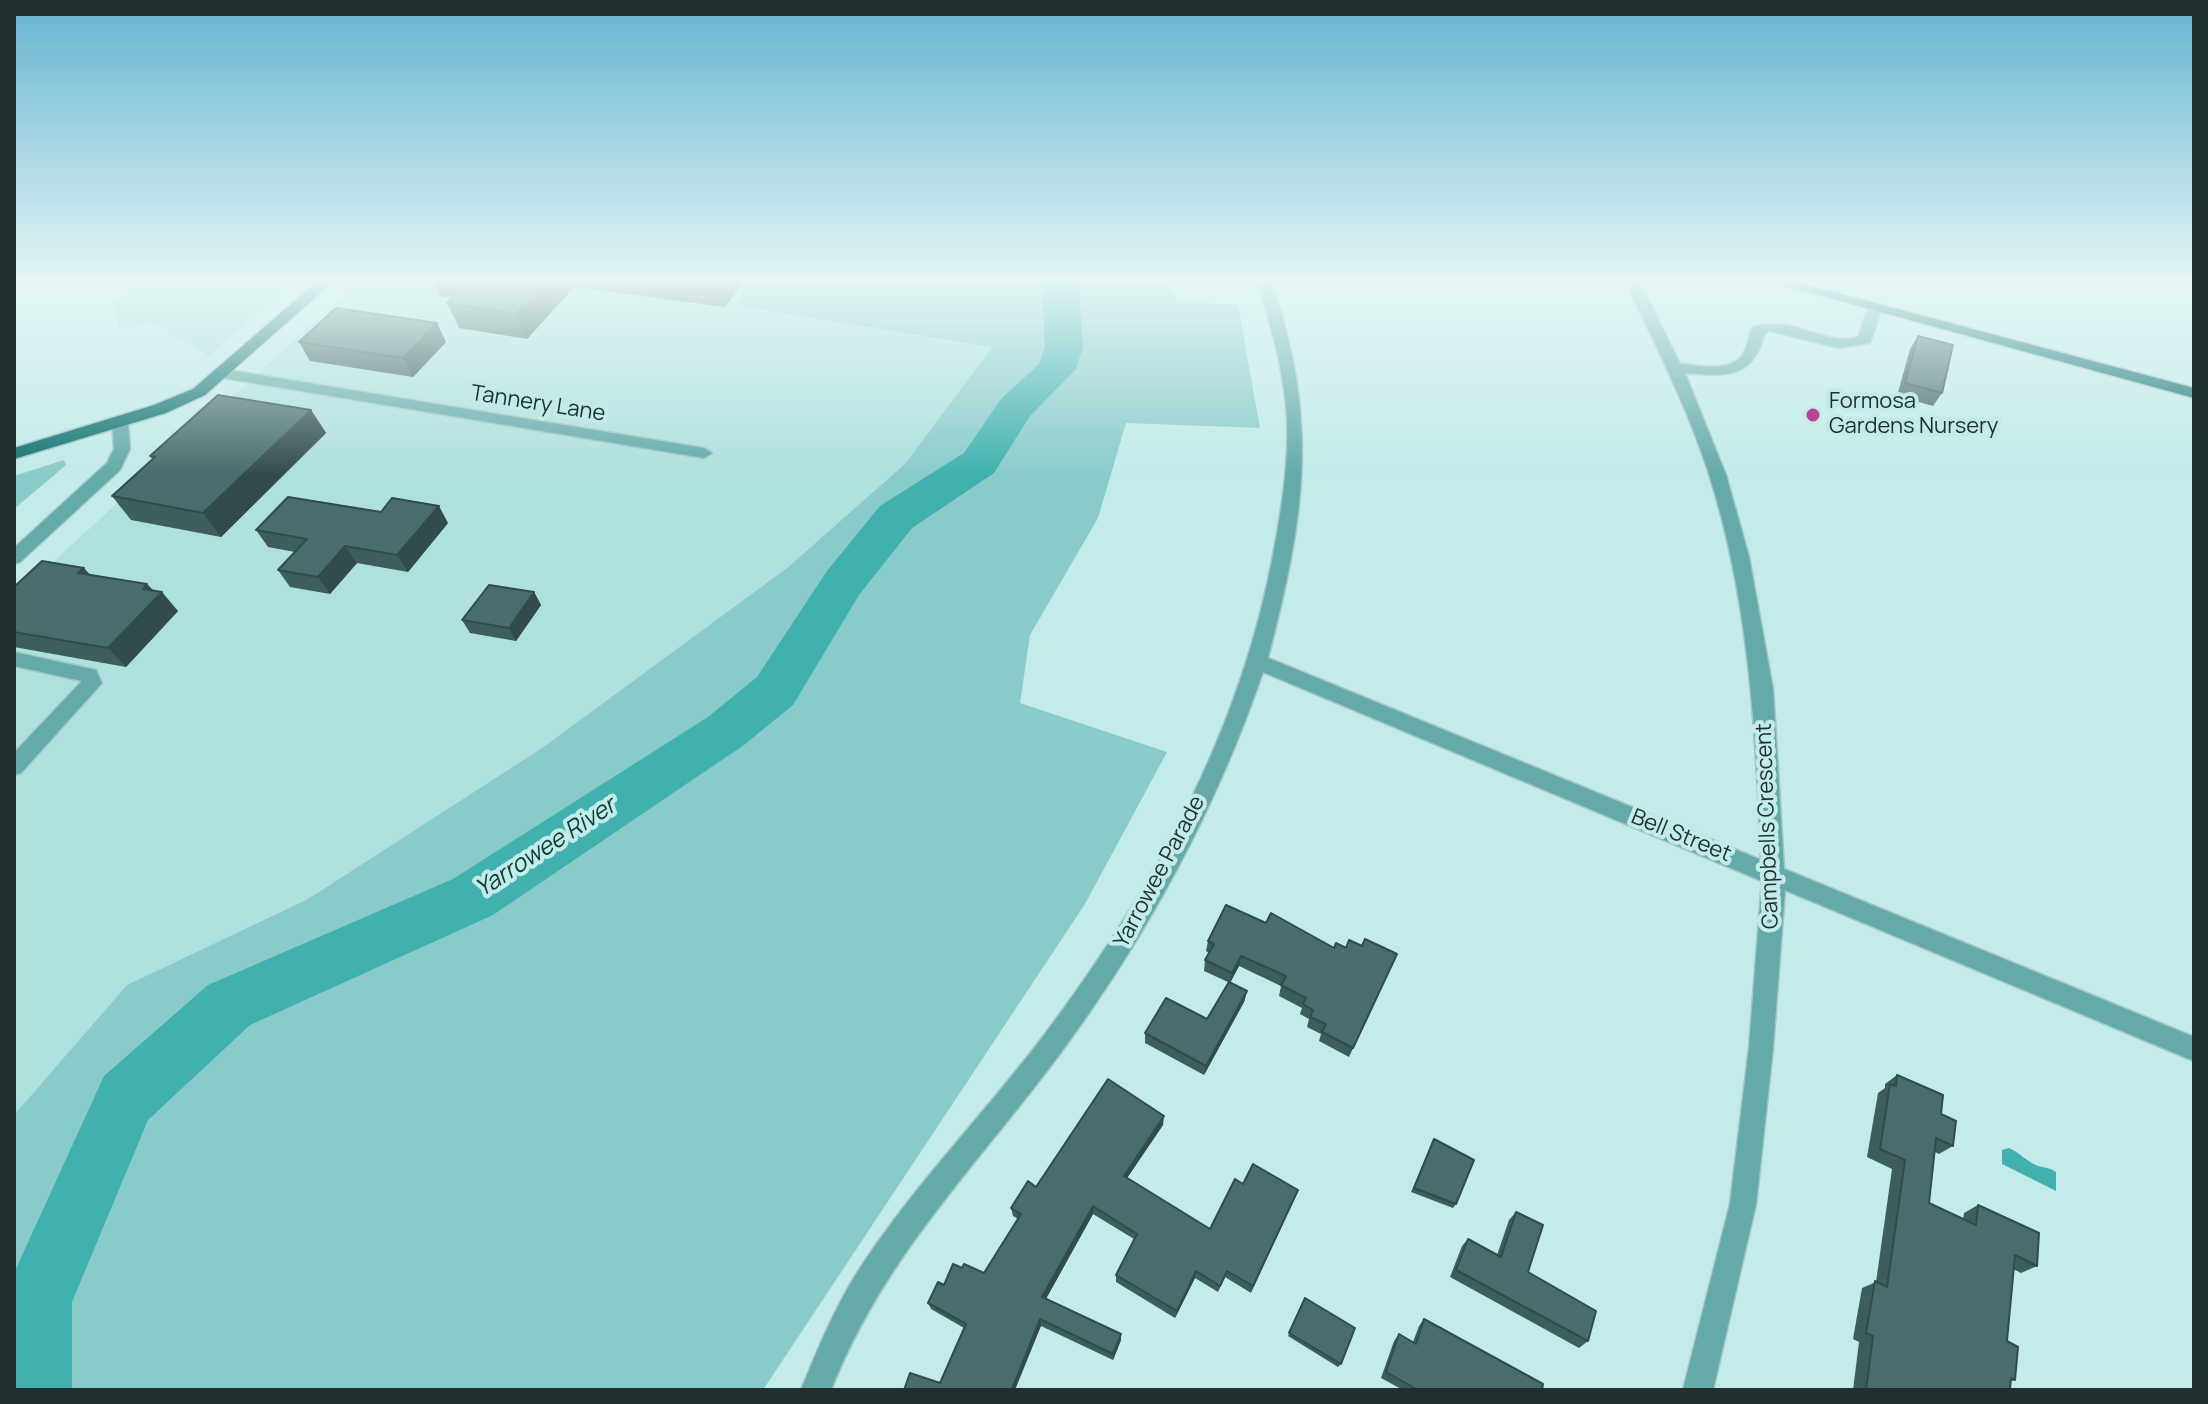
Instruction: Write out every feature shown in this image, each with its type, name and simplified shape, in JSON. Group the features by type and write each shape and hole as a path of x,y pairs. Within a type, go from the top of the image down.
{"main road":[{"path":"14,454 189,398 223,374 257,344"},
{"path":"2008,344 2194,393"}],"street":[{"name":"Yarrowee Parade","path":"816,1390 842,1329 892,1247 1111,962 1154,893 1220,758 1256,661 1280,575 1295,467 1294,408 1285,344"},
{"name":"Campbells Crescent","path":"1662,344 1718,475 1743,571 1763,689 1774,903 1743,1204 1698,1390"},
{"path":"1674,368 1730,368 1743,364 1749,358 1754,344"},
{"path":"1834,344 1857,344"},
{"name":"Tannery Lane","path":"223,374 704,453"},
{"path":"14,558 110,471 122,449 120,422"},
{"path":"14,659 76,669 89,675 92,683 14,767"},
{"name":"Bell Street","path":"1256,661 2194,1049"}],"shaded area":[{"path":"188,344 223,344 209,356"},
{"path":"291,344 977,344 993,346 905,464 787,568 542,748 308,899 127,985 14,1115 14,598"},
{"path":"971,344 1245,344 1260,428 1126,423 1098,518 1030,635 1020,703 1167,752 1085,904 763,1390 14,1390 14,1115 127,985 308,899 542,748 787,568 905,464 992,347"},
{"path":"64,460 66,465 14,509 14,476"},
{"path":"2009,1148 2034,1164 2056,1172 2056,1191 2002,1164 2002,1150"}],"building":[{"path":"309,344 417,344 403,358"},
{"path":"1916,344 1953,345 1942,393 1905,383"},
{"path":"218,395 311,410 203,513 112,496 155,457 150,456"},
{"path":"288,497 381,512 392,498 439,506 397,555 345,546 318,577 278,570 307,539 256,530"},
{"path":"42,561 84,568 78,573 147,584 143,589 162,592 108,648 14,632 14,587"},
{"path":"489,585 534,592 509,628 462,620"},
{"path":"1226,905 1266,923 1271,913 1334,948 1336,943 1346,948 1349,940 1362,946 1365,939 1397,954 1353,1048 1322,1032 1326,1024 1310,1017 1313,1010 1303,1004 1306,998 1281,985 1286,976 1241,956 1232,973 1205,960 1214,944 1208,941"},
{"path":"1229,982 1247,991 1206,1066 1145,1033 1166,998 1207,1019"},
{"path":"1897,1075 1943,1095 1941,1114 1956,1121 1953,1146 1936,1138 1929,1203 1976,1225 1978,1205 2039,1233 2037,1266 2015,1255 2007,1341 2018,1347 2015,1380 2011,1378 2010,1390 1866,1390 1873,1336 1866,1333 1875,1281 1887,1287 1905,1160 1880,1149 1890,1084 1896,1086"},
{"path":"1108,1079 1164,1116 1124,1176 1210,1229 1235,1179 1243,1184 1253,1164 1298,1190 1253,1286 1227,1271 1220,1286 1196,1271 1177,1311 1116,1275 1137,1234 1093,1206 1042,1297 1121,1334 1113,1354 1040,1319 1012,1389 1015,1390 904,1390 910,1373 940,1383 966,1324 928,1303 938,1282 944,1285 953,1264 962,1268 964,1264 984,1273 1021,1214 1011,1208 1028,1181 1036,1187"},
{"path":"1434,1139 1474,1160 1456,1204 1414,1188"},
{"path":"1516,1212 1543,1225 1528,1272 1596,1311 1588,1341 1456,1270 1468,1239 1501,1257"},
{"path":"1305,1298 1355,1328 1341,1364 1289,1333"},
{"path":"1424,1319 1543,1384 1542,1390 1418,1390 1386,1372 1399,1334 1416,1344"}],"waterway":[{"name":"Yarrowee River","path":"36,1390 37,1302 126,1098 229,1005 473,897 726,731 775,691 843,583 896,517 979,463 1015,408 1057,369 1064,344"}],"place":[{"name":"Formosa Gardens Nursery","path":"1813,415"}]}
